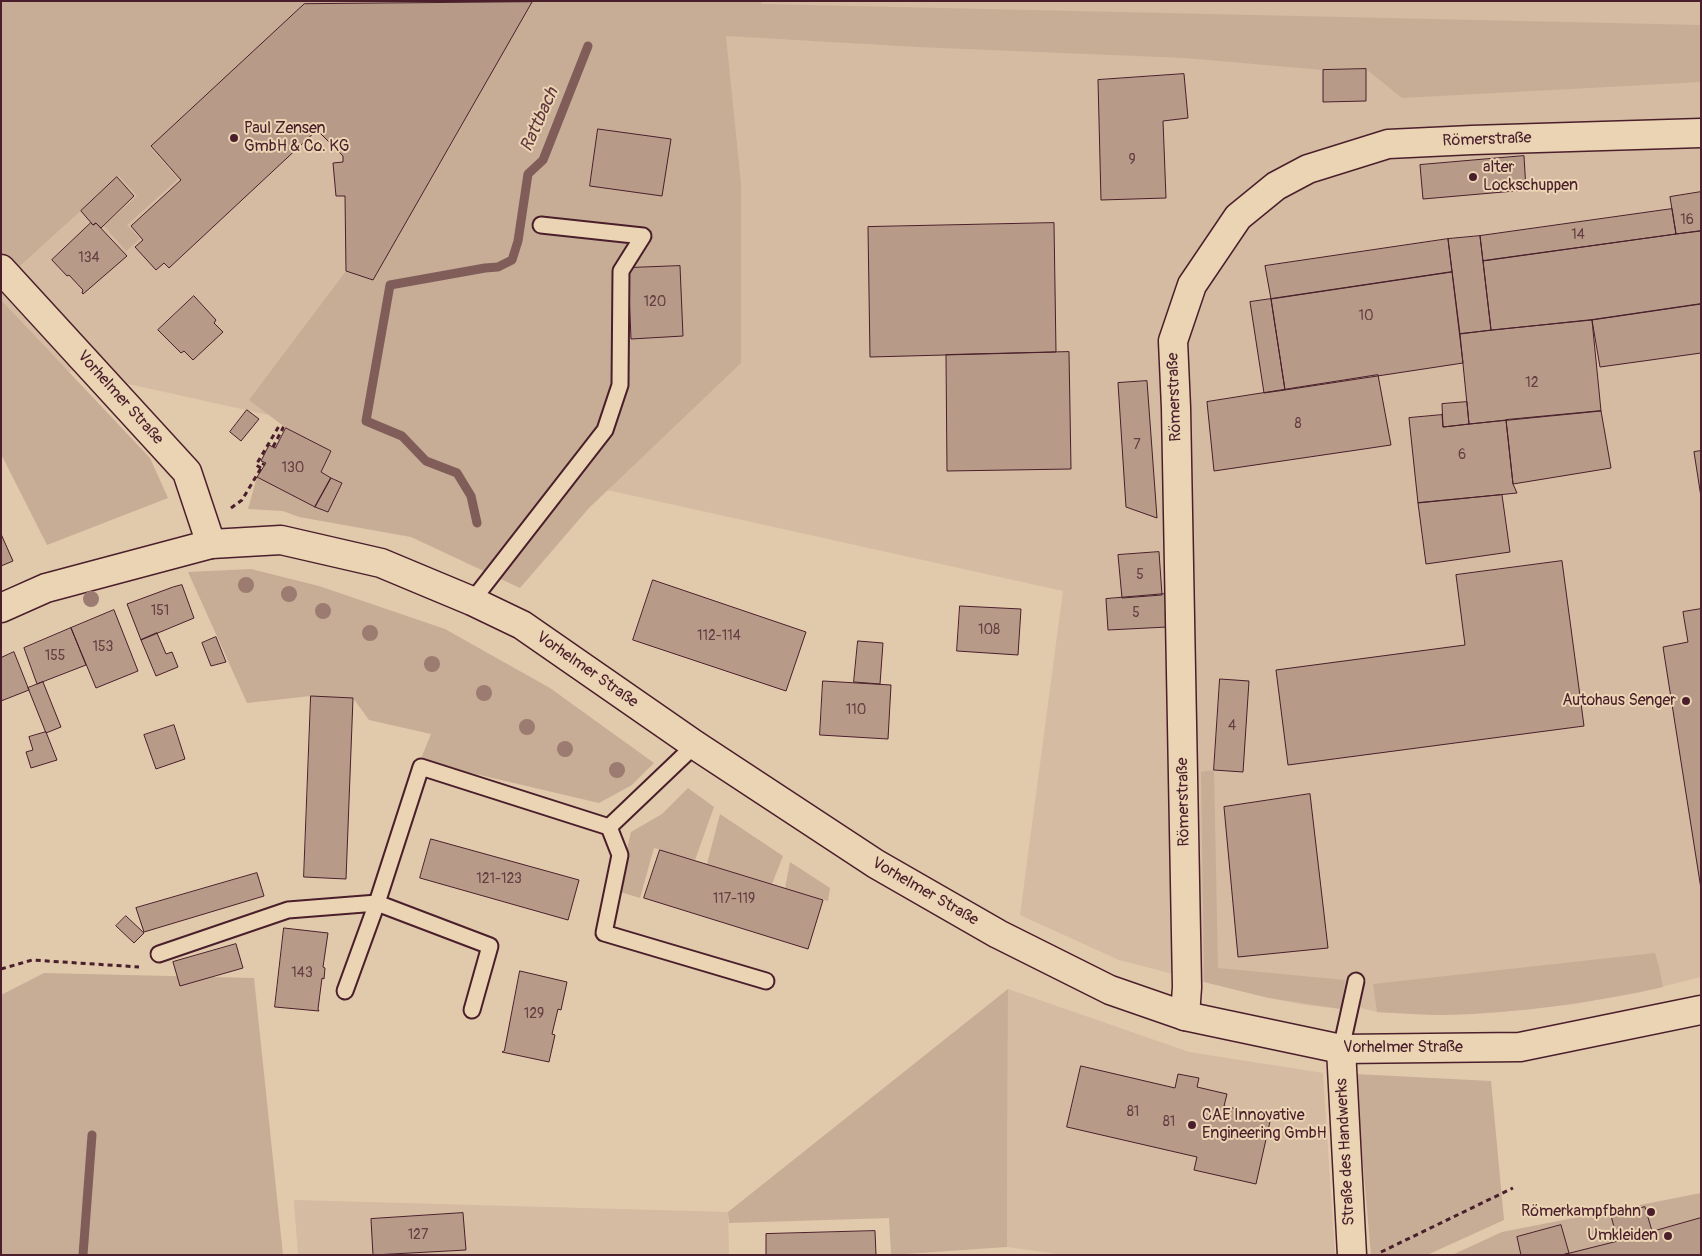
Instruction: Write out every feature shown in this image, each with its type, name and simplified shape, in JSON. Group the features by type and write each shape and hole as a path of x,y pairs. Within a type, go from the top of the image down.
{"street":[{"name":"Römerstraße","path":"1186,1016 1176,408 1173,341 1192,285 1238,218 1276,186 1308,169 1388,144 1701,133"},
{"name":"Vorhelmer Straße","path":"1,269 187,472 208,535"},
{"name":"Vorhelmer Straße","path":"1,608 46,588 208,535 282,540 381,563 472,601 522,625 695,744 876,864 998,934 1110,990 1186,1016 1341,1049 1520,1047 1701,1010"},
{"name":"Straße des Handwerks","path":"1341,1049 1352,1255"}],"lane":[{"path":"472,601 606,430 620,384 621,271 643,236 541,225"},
{"path":"609,827 695,744"},
{"path":"346,991 421,767 609,827"},
{"path":"609,827 620,855 604,934 766,981"},
{"path":"159,954 288,910 377,903 490,946 472,1010"},
{"path":"1341,1049 1356,981"}],"path":[{"path":"261,468 256,465 281,427 273,447"},
{"path":"208,535 242,500 264,463"},
{"path":"1,968 32,960 148,967 159,954"},
{"path":"1376,1255 1513,1188"}],"shaded area":[{"path":"1,1 1701,1 1701,977 1641,992 1575,1004 1444,1015 1377,1012 1345,1004 1341,1009 1306,1005 1269,998 1119,960 1020,915 1063,591 70,371 1,404"},
{"path":"1,1 760,1 762,4 1701,25 1701,82 1402,98 1366,69 1323,70 1185,58 918,47 726,36 741,184 741,363 589,508 520,588 411,537 299,517 283,511 248,509 257,477 328,512 342,483 321,472 331,451 286,428 249,400 346,271 373,280 531,2 304,4 150,147 178,179 127,225 140,239 126,251 104,226 137,196 119,176 11,274 1,269"},
{"path":"1,300 150,458 168,498 47,545 1,454"},
{"path":"251,569 319,586 445,629 550,688 654,763 632,785 599,803 420,761 431,734 369,720 353,698 311,696 247,703 188,572"},
{"path":"1214,770 1218,968 1345,980 1341,1009 1269,998 1204,982 1201,772"},
{"path":"688,788 714,807 695,860 654,848 640,898 617,891 631,832 662,814"},
{"path":"720,814 783,856 772,884 707,864"},
{"path":"790,862 830,888 828,901 785,888"},
{"path":"1655,953 1663,987 1636,993 1555,1006 1501,1012 1446,1015 1377,1012 1373,984"},
{"path":"44,973 254,978 283,1255 1,1255 1,995"},
{"path":"1008,989 1189,1052 1323,1073 1335,1255 1065,1255 1007,1247"},
{"path":"1008,989 1007,1247 891,1255 889,1218 729,1223 728,1212"},
{"path":"1355,1074 1491,1081 1504,1220 1427,1255 1371,1255"},
{"name":"Römerkampfbahn","path":"1701,1193 1701,1255 1452,1255 1502,1232"},
{"path":"294,1200 728,1212 729,1255 298,1255"}],"building":[{"name":"Paul Zensen GmbH & Co. KG","path":"532,2 373,280 346,271 345,196 336,196 333,163 343,162 343,156 317,130 169,268 164,263 156,270 135,247 143,240 131,226 181,180 151,146 304,4"},
{"path":"1366,69 1366,101 1323,102 1323,70"},
{"path":"1184,74 1188,118 1163,121 1166,198 1101,200 1098,80"},
{"path":"598,129 671,139 662,196 590,186"},
{"name":"alter Lockschuppen","path":"1524,156 1526,190 1423,199 1420,165"},
{"path":"117,177 134,196 101,228 96,223 93,225 81,211"},
{"path":"1701,192 1701,231 1676,234 1670,197"},
{"path":"1672,209 1676,234 1483,261 1480,236"},
{"path":"91,223 93,225 96,223 127,256 83,294 83,290 52,260"},
{"path":"1054,223 1056,352 870,357 868,227"},
{"path":"1701,231 1701,304 1592,320 1491,330 1483,261"},
{"path":"1480,236 1491,330 1460,334 1448,239"},
{"path":"1448,239 1452,272 1271,299 1265,266"},
{"path":"680,266 683,336 631,339 628,268"},
{"path":"1452,272 1463,363 1285,390 1271,299"},
{"path":"194,296 216,320 214,323 223,332 193,360 184,351 181,353 158,330"},
{"path":"1271,299 1285,390 1264,393 1250,302"},
{"path":"1701,304 1701,353 1600,367 1592,320"},
{"path":"1592,320 1601,411 1469,424 1460,334"},
{"path":"1069,352 1071,469 947,471 946,355"},
{"path":"1378,375 1391,445 1214,471 1207,402"},
{"path":"1147,381 1157,518 1126,507 1118,383"},
{"path":"1467,402 1469,424 1443,427 1442,404"},
{"path":"247,410 259,419 241,441 230,432"},
{"path":"1601,411 1611,468 1513,484 1506,420"},
{"path":"1442,415 1443,427 1506,420 1513,484 1517,493 1418,503 1409,418"},
{"path":"286,428 331,451 321,472 331,478 315,507 257,477 266,463 261,461 269,445 275,448"},
{"path":"1701,451 1701,497 1694,452"},
{"path":"331,478 342,483 328,512 315,507"},
{"path":"1502,495 1510,552 1426,564 1418,503"},
{"path":"1,534 13,561 1,566"},
{"path":"1159,552 1162,595 1122,598 1118,555"},
{"path":"1562,561 1584,726 1288,765 1276,670 1465,645 1456,575"},
{"path":"653,580 806,632 786,691 633,640"},
{"path":"182,585 194,618 141,640 127,604"},
{"path":"1165,594 1167,627 1108,630 1106,599"},
{"path":"960,606 1021,609 1018,655 957,651"},
{"name":"Autohaus Senger","path":"1701,609 1701,889 1663,647 1688,642 1683,612"},
{"path":"114,610 138,671 96,688 71,628"},
{"path":"71,628 86,665 37,684 24,648"},
{"path":"157,633 166,654 172,652 178,667 156,676 141,640"},
{"path":"216,637 226,662 211,666 202,643"},
{"path":"858,641 883,643 880,684 854,682"},
{"path":"14,652 29,690 1,701 1,658"},
{"path":"1220,679 1249,681 1243,772 1214,770"},
{"path":"823,681 891,685 888,739 820,735"},
{"path":"43,682 61,727 46,733 28,688"},
{"path":"311,696 353,698 346,879 304,877"},
{"path":"174,725 185,759 156,769 144,735"},
{"path":"46,732 57,760 31,768 26,752 33,750 29,737"},
{"path":"1310,794 1328,948 1238,957 1224,807"},
{"path":"431,839 579,880 568,920 420,878"},
{"path":"660,850 823,900 808,949 644,898"},
{"path":"257,873 264,896 144,932 136,908"},
{"path":"126,916 144,933 134,943 116,926"},
{"path":"284,928 328,933 319,1011 275,1007"},
{"path":"236,944 243,968 180,986 173,962"},
{"path":"520,971 567,982 561,1010 558,1009 552,1034 555,1035 549,1062 502,1052 504,1051"},
{"path":"1081,1066 1175,1088 1178,1074 1199,1078 1197,1087 1227,1094 1224,1106 1271,1117 1256,1184 1194,1170 1197,1157 1067,1127"},
{"path":"1645,1207 1652,1231 1618,1241 1611,1216"},
{"path":"463,1213 466,1250 373,1255 371,1219"},
{"name":"Umkleiden","path":"1701,1218 1701,1255 1562,1255 1618,1241"},
{"path":"1561,1225 1569,1253 1562,1255 1521,1255 1517,1237"},
{"path":"875,1231 876,1255 766,1255 766,1234"}],"waterway":[{"name":"Rattbach","path":"477,523 471,496 457,473 426,461 402,436 366,421 390,285 498,267 512,260 518,241 528,174 543,160 588,46"},
{"path":"83,1255 92,1135"}],"place":[{"name":"Paul Zensen GmbH & Co. KG","path":"234,138"},
{"name":"alter Lockschuppen","path":"1473,177"},
{"name":"Autohaus Senger","path":"1686,701"},
{"name":"CAE Innovative Engineering GmbH","path":"1192,1125"},
{"name":"Römerkampfbahn","path":"1651,1212"},
{"name":"Umkleiden","path":"1668,1236"}]}
